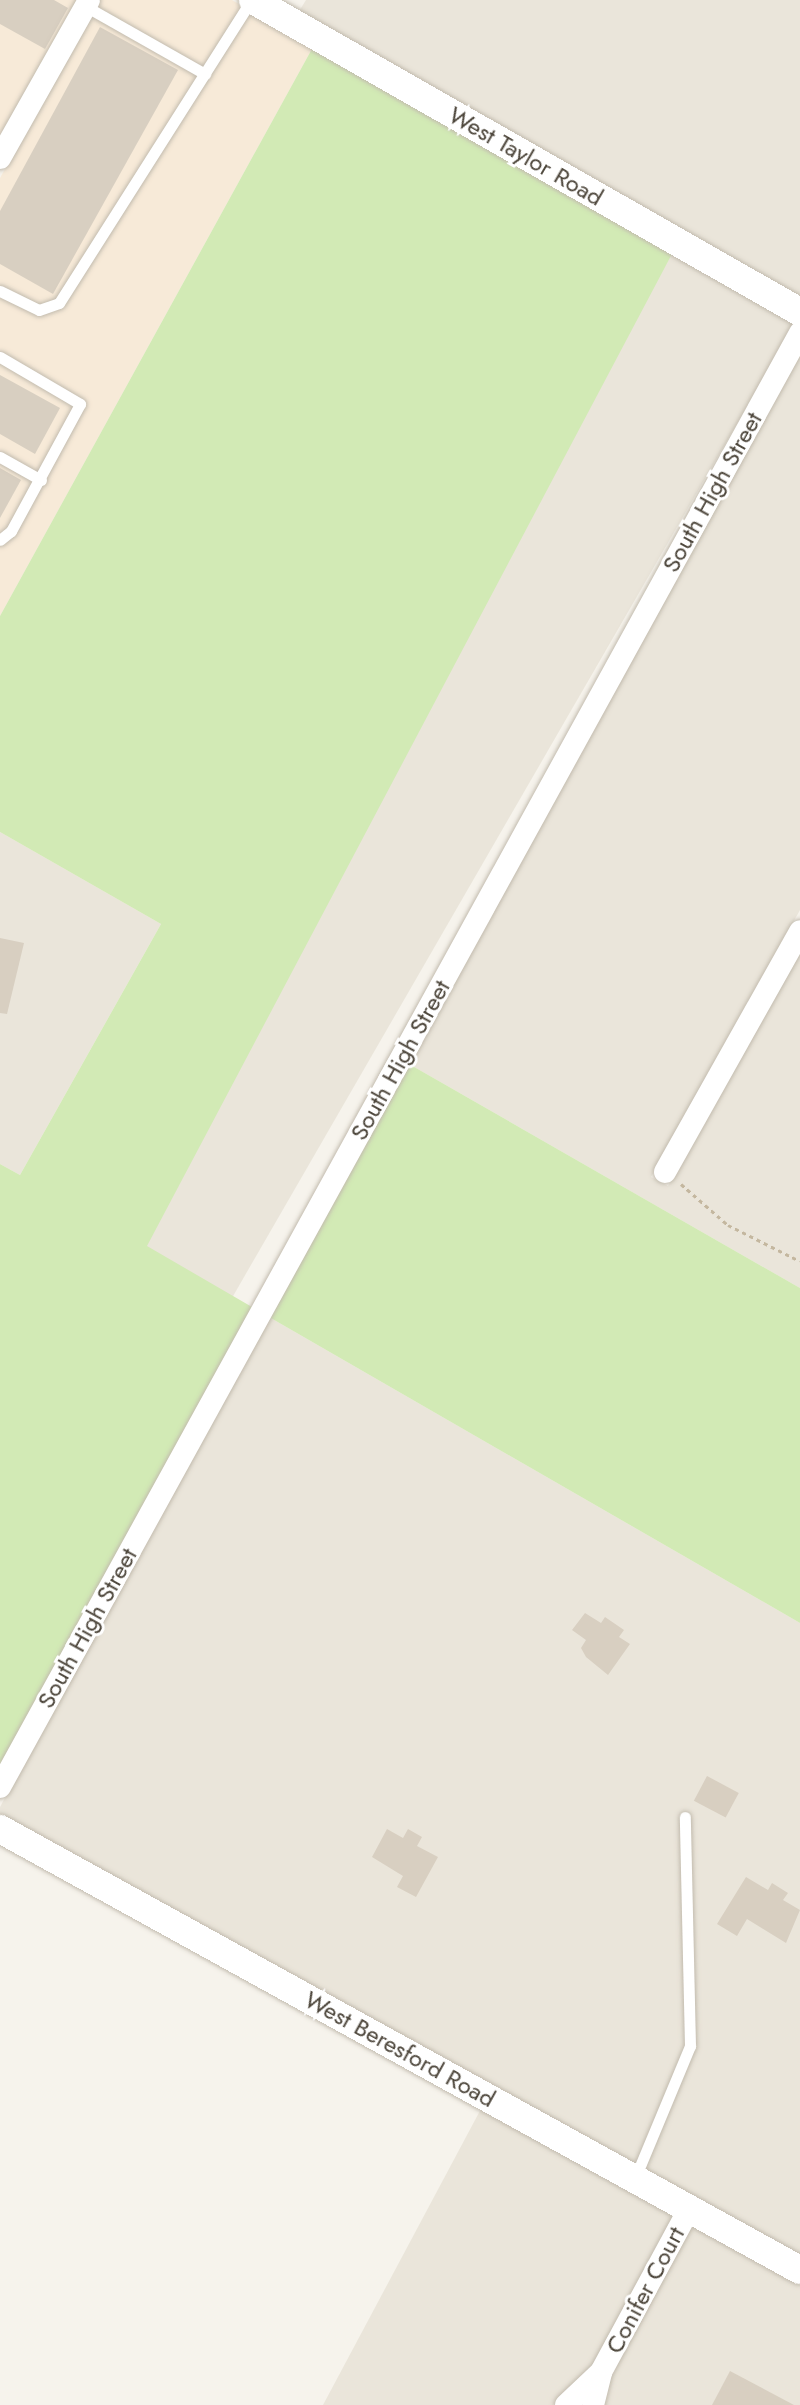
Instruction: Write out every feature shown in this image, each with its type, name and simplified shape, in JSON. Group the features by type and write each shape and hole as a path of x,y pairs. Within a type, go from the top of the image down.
{"street":[{"name":"West Taylor Road","path":"252,0 800,312"},
{"path":"0,158 87,3"},
{"name":"South High Street","path":"0,1787 800,333"},
{"path":"665,1172 800,931"},
{"name":"West Beresford Road","path":"0,1829 800,2270"},
{"name":"Conifer Court","path":"593,2405 601,2372 689,2209"},
{"name":"Conifer Court","path":"566,2405 601,2372"}],"lane":[{"path":"0,291 39,310 59,303 151,151 252,0"},
{"path":"87,3 205,74"},
{"path":"0,357 80,404 41,480 11,531 0,540"},
{"path":"0,457 41,480"},
{"path":"634,2178 690,2046 685,1817"}],"path":[{"path":"665,1172 728,1225 800,1261"}],"shaded area":[{"path":"0,0 78,0 0,138"},
{"path":"100,0 232,0 313,47 0,616 0,178"},
{"path":"306,0 800,0 800,299 298,13"},
{"path":"673,252 795,323 232,1298 110,1227"},
{"path":"800,353 800,910 651,1177 668,1186 800,950 800,1288 409,1064"},
{"path":"0,832 161,924 20,1175 0,1164"},
{"path":"269,1317 800,1623 800,2258 0,1816 0,1807"},
{"path":"482,2107 676,2214 594,2366 553,2405 323,2405"},
{"path":"693,2223 800,2282 800,2405 603,2405 613,2371"}],"green space":[{"path":"313,47 673,252 147,1246 252,1307 0,1767 0,1164 20,1175 161,924 0,832 0,616"},
{"path":"409,1064 800,1288 800,1623 269,1317"}],"building":[{"path":"0,0 54,0 68,8 45,49 0,24"},
{"path":"100,27 178,70 53,294 0,264 0,211"},
{"path":"0,375 60,408 35,454 0,434"},
{"path":"0,468 21,480 0,518"},
{"path":"0,938 24,943 7,1014 0,1013"},
{"path":"585,1613 601,1623 605,1617 624,1630 619,1637 630,1644 608,1675 586,1657 581,1648 586,1640 572,1630"},
{"path":"707,1776 739,1793 726,1818 694,1801"},
{"path":"387,1829 403,1838 408,1829 422,1837 417,1846 438,1857 416,1897 397,1887 403,1876 372,1857"},
{"path":"746,1877 768,1890 772,1883 788,1893 783,1900 800,1910 786,1943 747,1919 737,1936 717,1924"},
{"path":"730,2371 794,2405 712,2405"}]}
